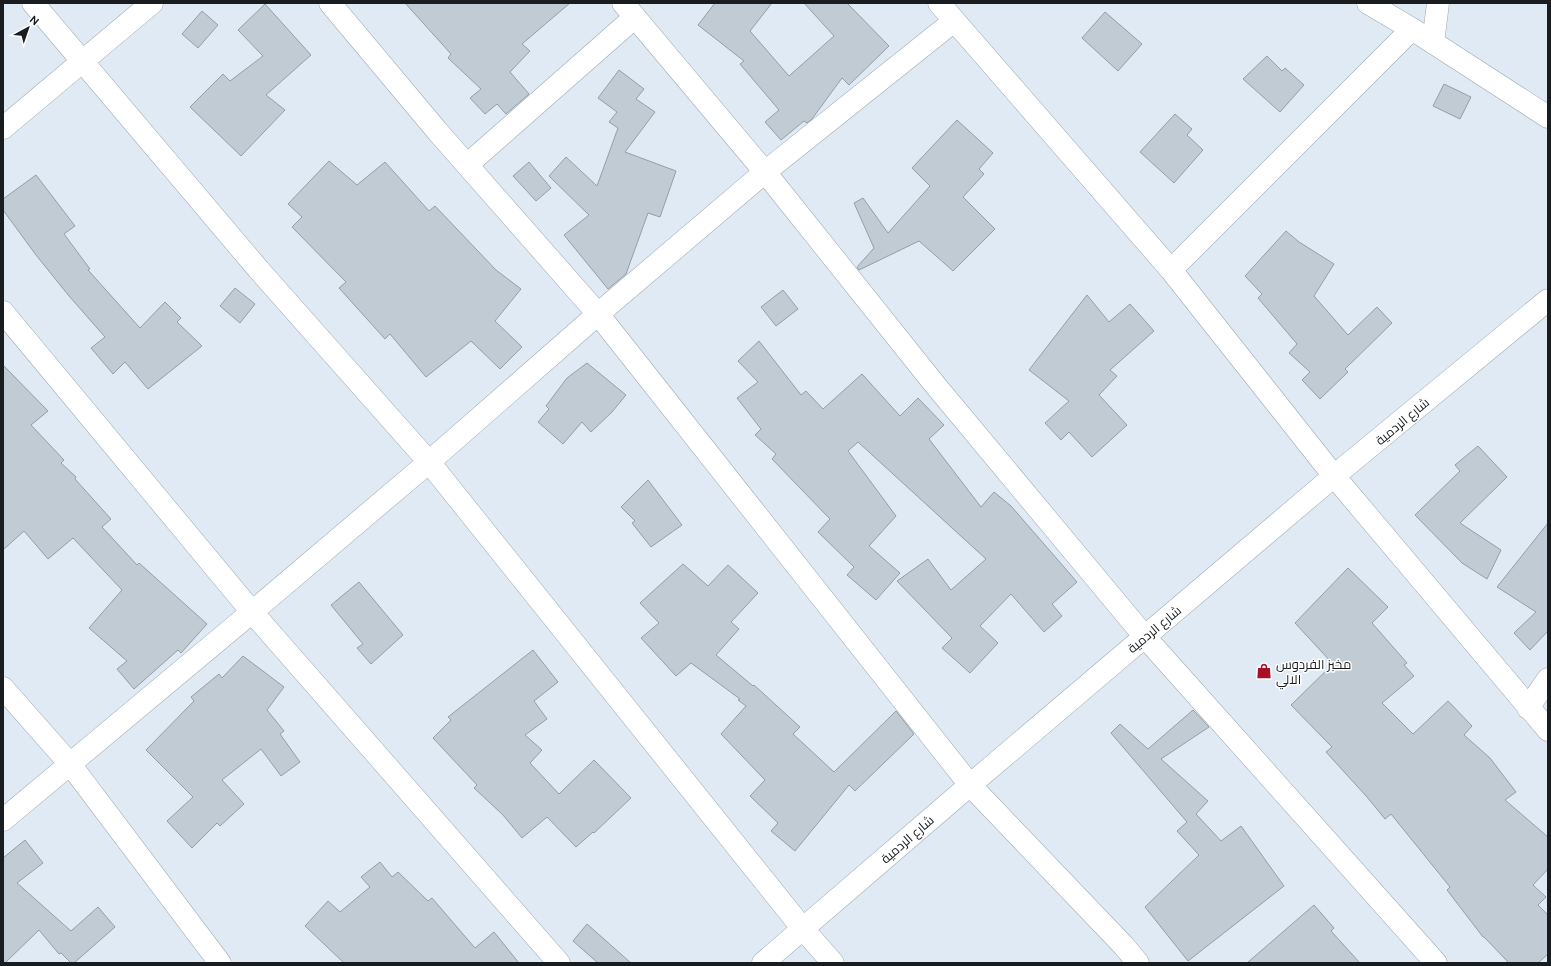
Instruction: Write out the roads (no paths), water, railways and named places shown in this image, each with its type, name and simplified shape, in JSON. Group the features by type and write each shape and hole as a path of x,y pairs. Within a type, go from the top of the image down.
{"street":[{"path":"33,3 254,264 428,462 833,963"},
{"path":"3,128 152,3"},
{"path":"330,3 438,132 598,314 970,785 1124,946 1138,963"},
{"path":"939,3 1171,270 1334,476 1548,730"},
{"path":"1368,3 1412,29 1548,117"},
{"path":"1433,43 1438,3"},
{"path":"467,165 629,10 765,172 936,386 1145,637 1436,963"},
{"path":"3,820 252,612 765,172 954,21"},
{"path":"1171,270 1412,29"},
{"name":"شارع الردمية","path":"763,963 1334,476 1546,303"},
{"path":"3,312 252,612 559,963"},
{"path":"3,688 70,764 220,963"},
{"path":"1528,708 1546,688"}],"place":[{"name":"مخبز الفردوس الالي","path":"1264,671"}]}
